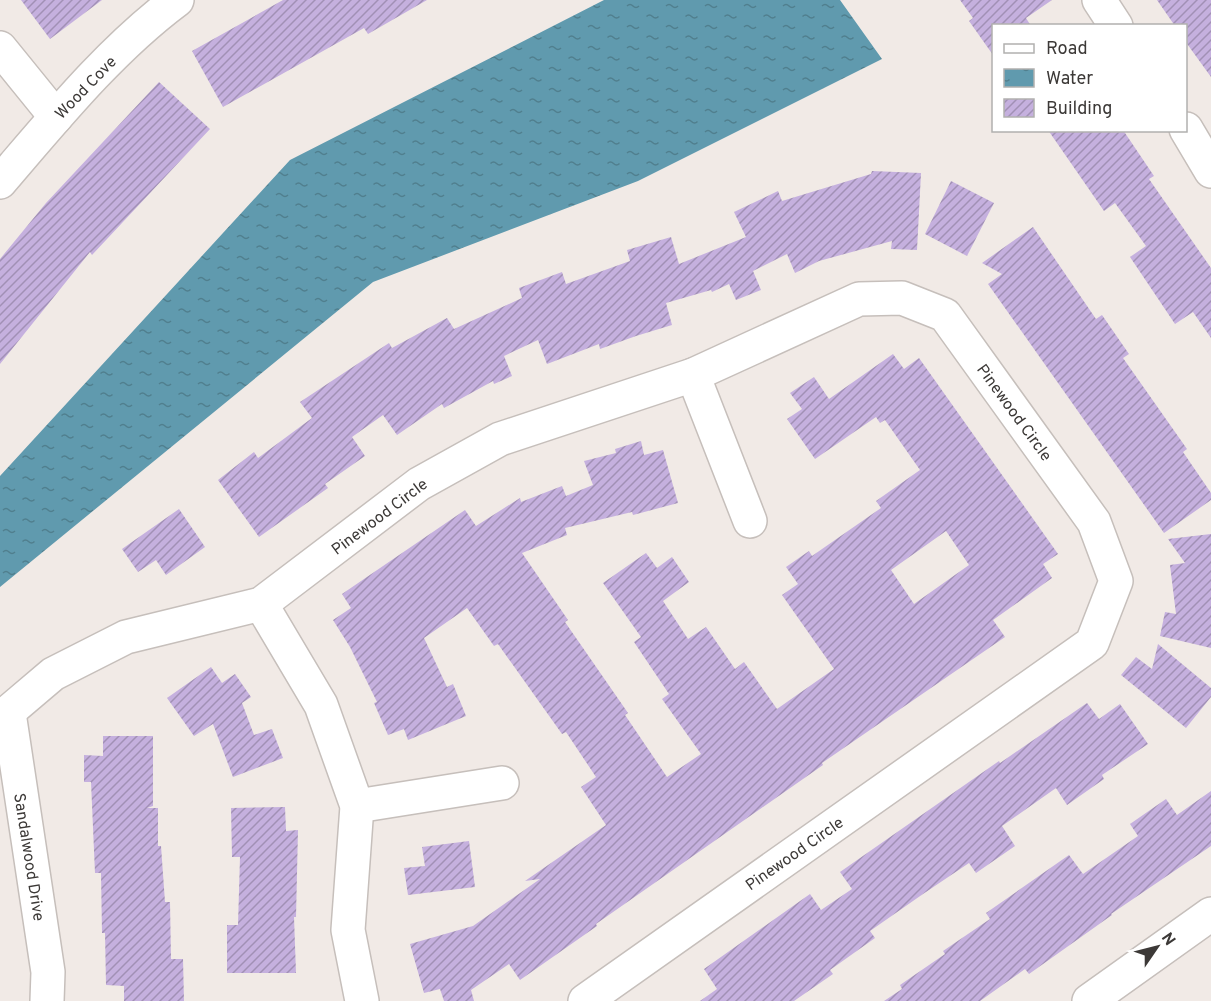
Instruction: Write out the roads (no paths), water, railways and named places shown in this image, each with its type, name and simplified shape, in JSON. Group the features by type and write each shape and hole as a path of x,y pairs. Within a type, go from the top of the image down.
{"street":[{"name":"Wood Cove","path":"0,182 56,117 150,20 177,0"},
{"path":"1099,0 1115,24"},
{"path":"0,48 56,117"},
{"path":"1187,132 1211,171"},
{"name":"Pinewood Circle","path":"4,716 52,674 126,637 261,604 419,484 500,439 693,375 859,299 902,298 945,315 1094,522 1116,581 1092,643 585,1001"},
{"path":"693,375 750,521"},
{"path":"261,604 321,705 357,806 348,930 362,1001"},
{"name":"Sandalwood Drive","path":"4,716 48,972 47,1001"},
{"path":"357,806 502,783"},
{"path":"1089,1001 1211,914"}],"water":[{"path":"604,0 840,0 882,59 638,181 373,282 0,587 0,476 290,160"}]}
